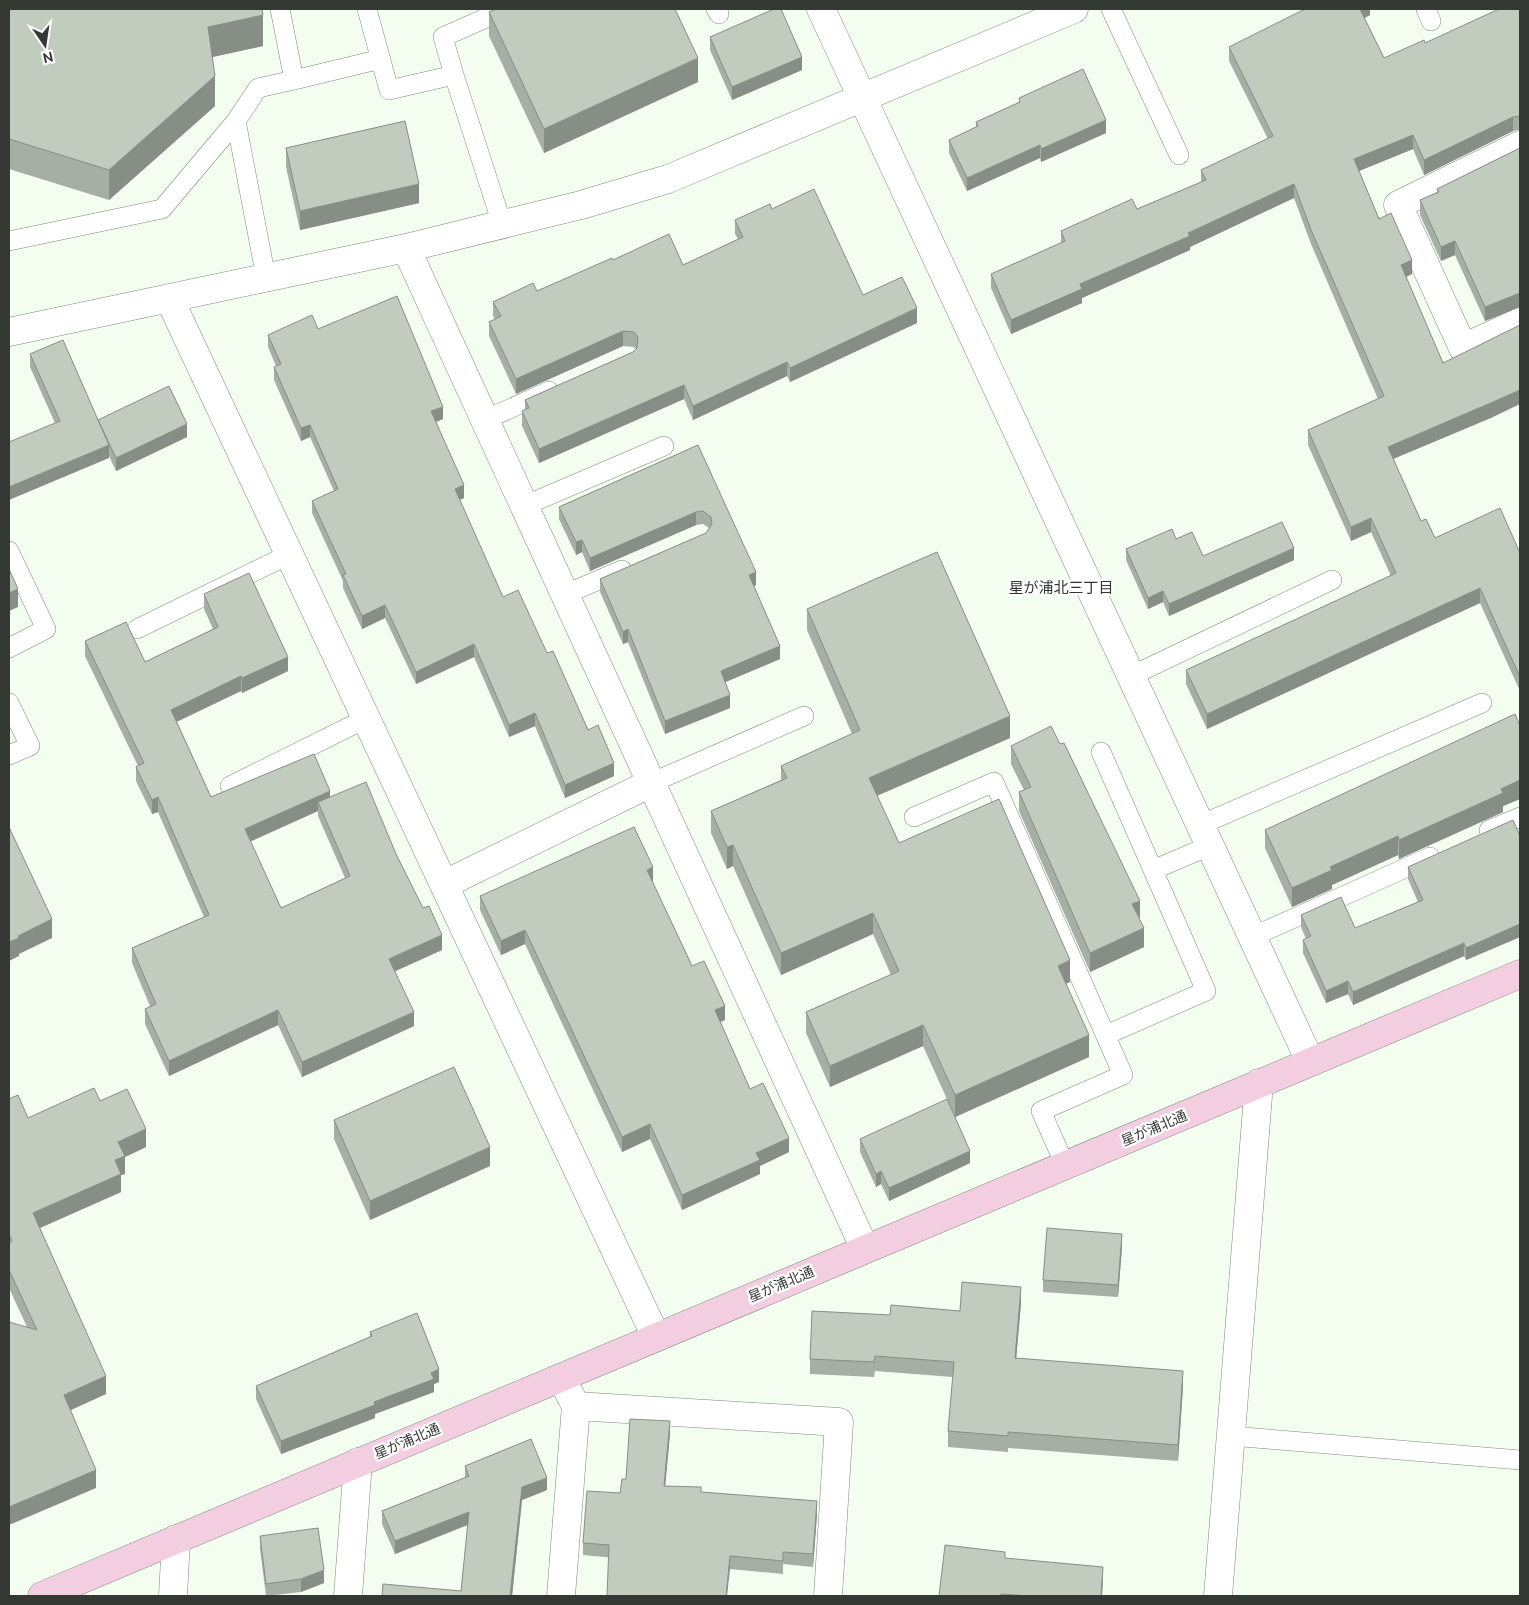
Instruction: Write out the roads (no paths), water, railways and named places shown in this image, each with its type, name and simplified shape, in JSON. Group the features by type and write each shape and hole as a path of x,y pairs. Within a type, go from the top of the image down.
{"street":[{"path":"821,9 1310,1062"},
{"path":"9,332 406,248 582,205 668,179 1074,9"},
{"path":"1520,146 1398,206 1463,348 1520,322"},
{"path":"406,248 865,1249"},
{"path":"169,298 656,1337"},
{"path":"445,884 651,783"},
{"name":"星が浦北通","path":"42,1596 1520,974"},
{"path":"1218,1596 1259,1083"},
{"path":"560,1377 576,1406 560,1596"},
{"path":"576,1406 839,1422 828,1596"},
{"path":"348,1596 358,1462"},
{"path":"173,1596 176,1539"}],"lane":[{"path":"280,9 294,80"},
{"path":"367,9 389,90 454,75"},
{"path":"502,224 443,37 506,9"},
{"path":"1111,9 1179,155"},
{"path":"9,241 162,209 236,121 258,88 381,59"},
{"path":"236,121 266,278"},
{"path":"485,420 565,384"},
{"path":"524,506 664,446"},
{"path":"9,551 46,629 9,648"},
{"path":"137,629 290,554"},
{"path":"566,594 638,563"},
{"path":"1131,676 1332,580"},
{"path":"9,703 30,746 9,755"},
{"path":"1153,870 1205,836 1482,703"},
{"path":"651,783 804,716"},
{"path":"230,786 367,718"},
{"path":"1101,752 1206,991 1106,1035"},
{"path":"914,817 994,782 1124,1075 1041,1112 1065,1165"},
{"path":"1476,837 1520,817"},
{"path":"1252,937 1449,849"},
{"path":"1231,1436 1520,1460"}],"district":[{"name":"星が浦北三丁目","path":"1061,587"}]}
